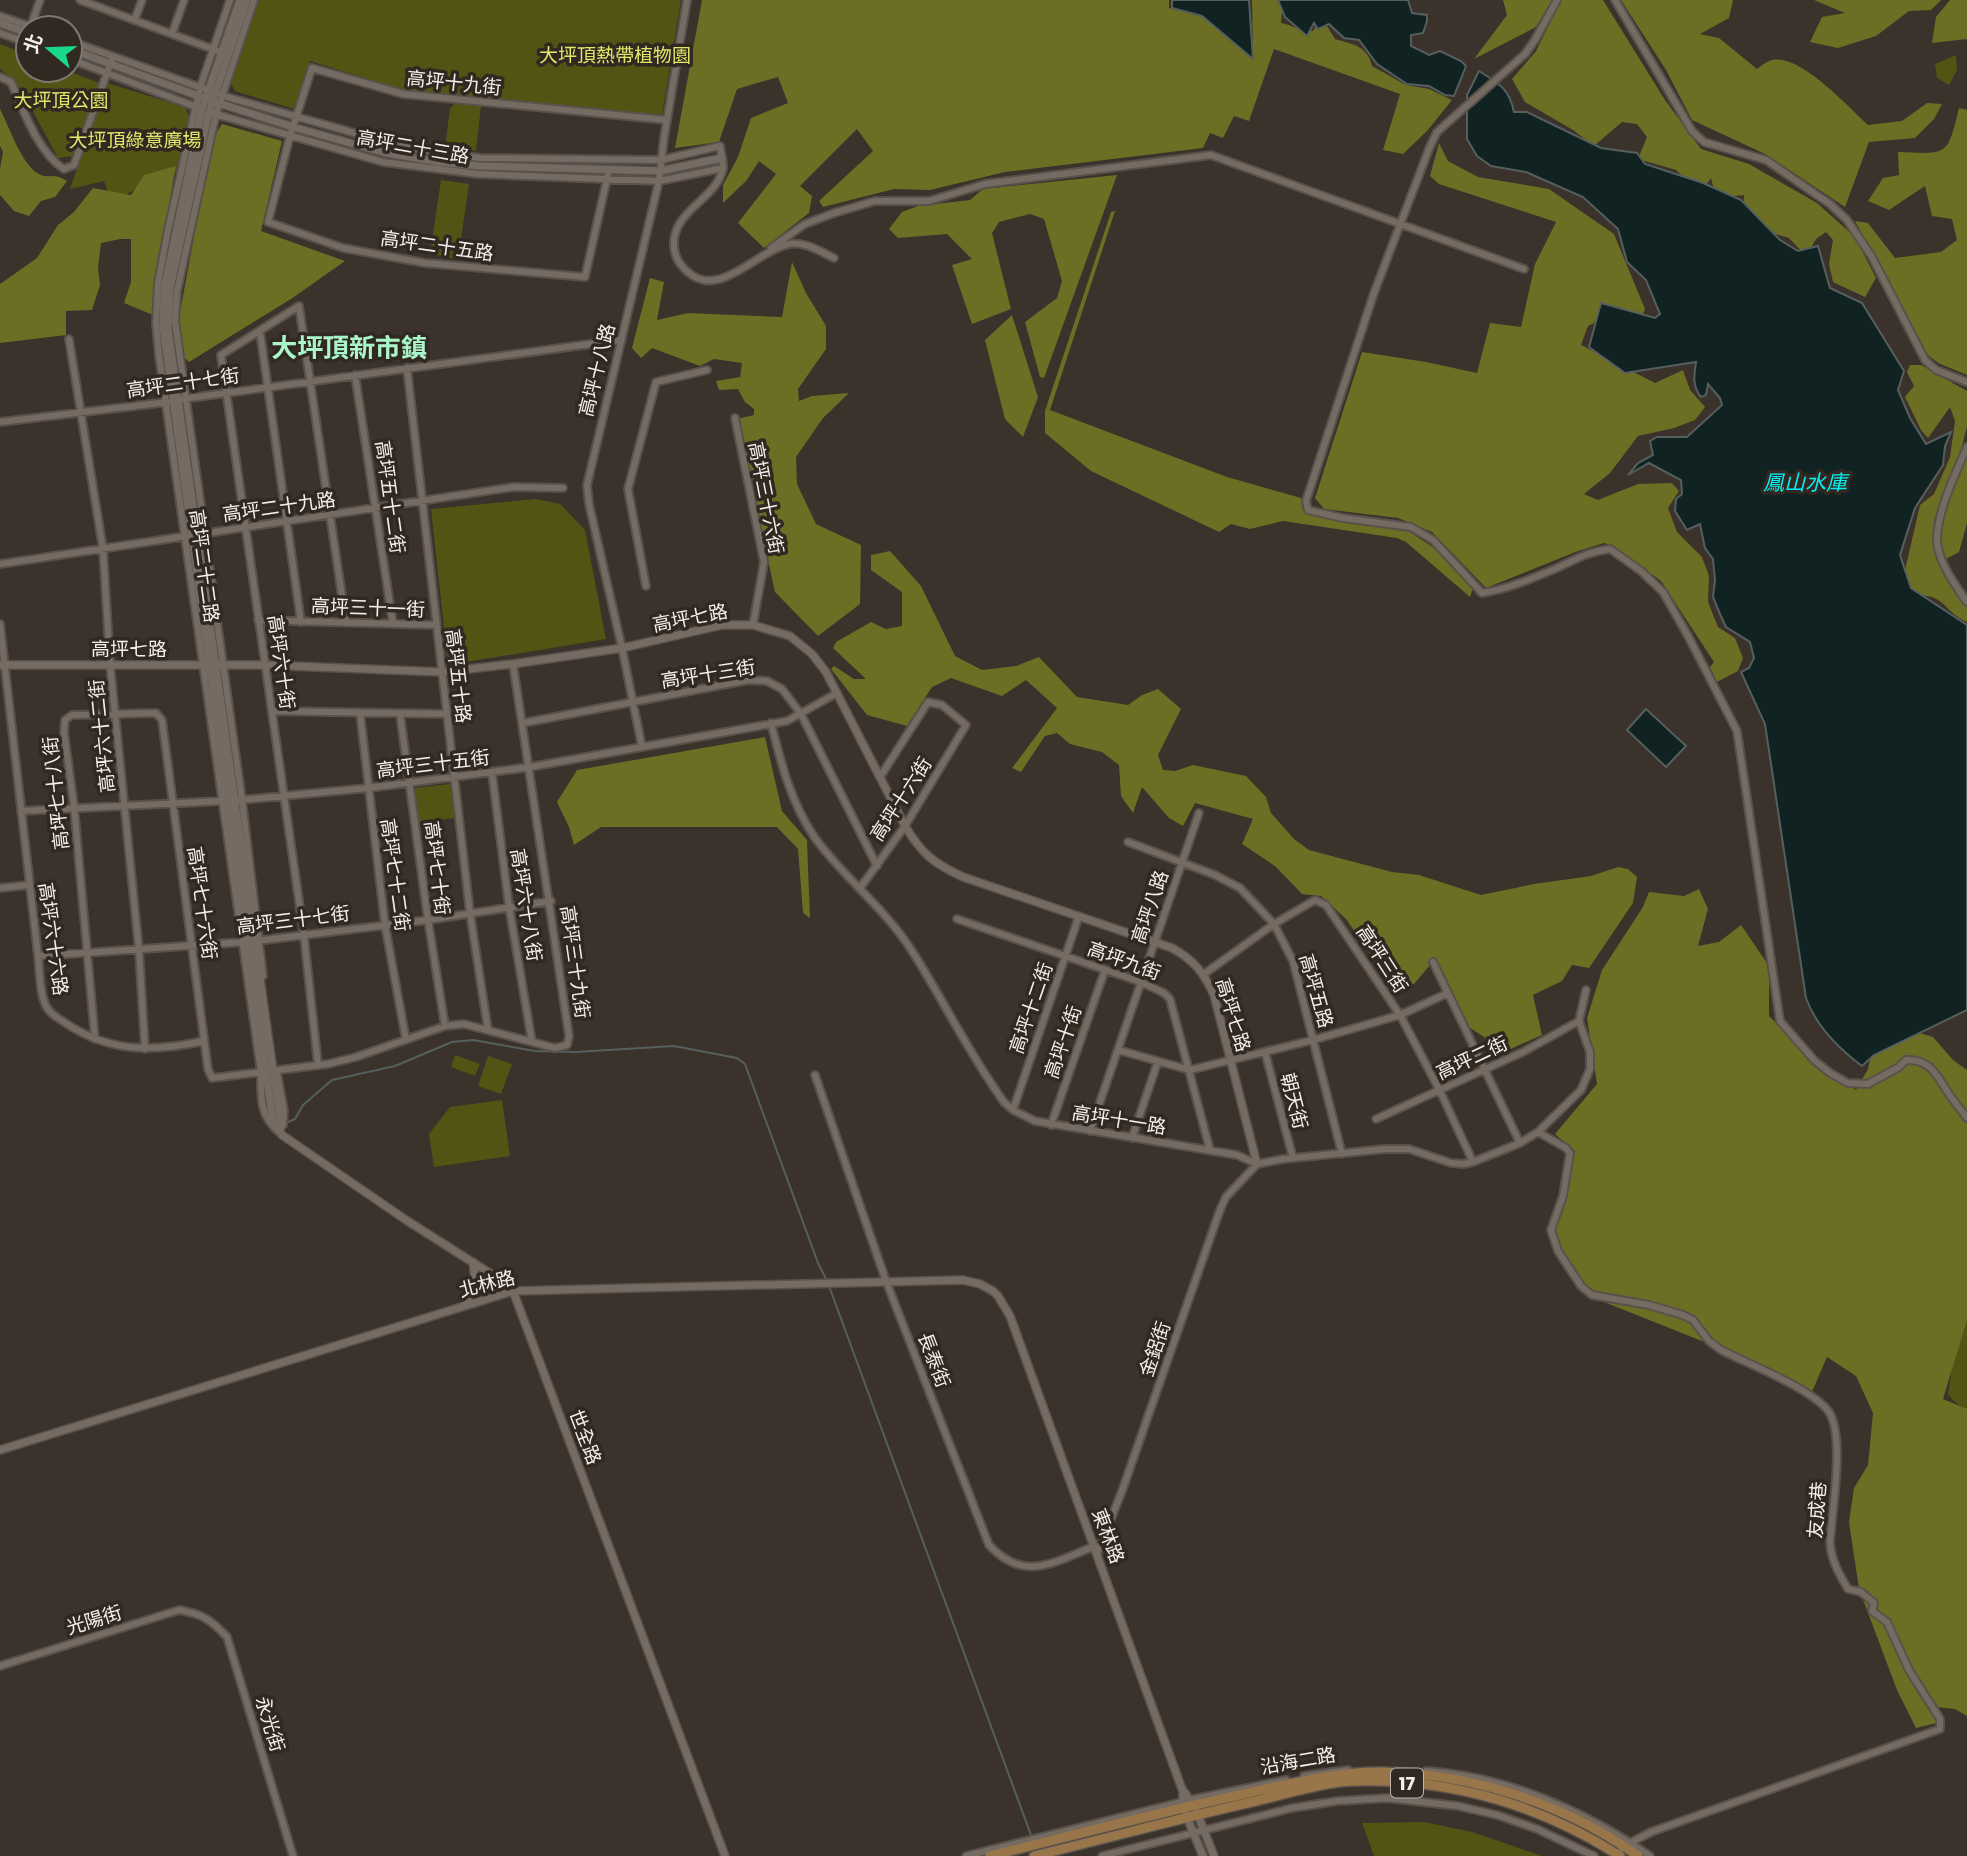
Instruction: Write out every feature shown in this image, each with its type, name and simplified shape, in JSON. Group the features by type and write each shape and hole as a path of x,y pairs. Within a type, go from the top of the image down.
{"main road":[{"name":"沿海二路","path":"990,1856 1010,1854 1189,1808 1334,1782 1382,1781 1433,1784 1504,1800 1535,1810 1621,1851"},
{"name":"沿海二路","path":"1034,1856 1189,1808"},
{"name":"17","path":"1621,1851 1638,1856"}],"street":[{"path":"80,0 92,2 228,54"},
{"path":"135,19 142,0"},
{"path":"173,34 184,0"},
{"name":"高坪二十二路","path":"210,96 213,49 230,0"},
{"name":"高坪二十二路","path":"228,54 240,0"},
{"name":"高坪二十二路","path":"247,0 205,110 177,291 175,401 194,535 208,665 231,801 268,1071 282,1135"},
{"name":"高坪二十二路","path":"254,0 205,110 164,289 163,327 194,535 208,665 231,801 268,1071 264,1115 269,1124 282,1135"},
{"name":"高坪十八路","path":"642,747 589,505 587,485 659,181 687,0"},
{"path":"1557,0 1525,54 1437,132 1399,223 1319,458 1306,501 1308,510 1343,518 1411,527 1433,540 1482,593 1499,590 1591,551 1610,549 1641,570 1662,592 1689,636 1737,731 1780,1021 1814,1060 1848,1083 1868,1084 1899,1067 1906,1060 1926,1063 1939,1076 1967,1118"},
{"path":"1615,0 1692,131 1704,142 1766,160 1830,204 1847,220 1872,257 1924,360 1936,370 1967,382"},
{"name":"高坪二十三路","path":"84,47 111,60 293,127 386,153 479,166 660,171 722,158 720,146 661,160 453,155 390,143 210,96"},
{"name":"高坪二十三路","path":"84,53 111,60"},
{"path":"0,77 11,82 34,131 54,163 64,169 74,165 111,60"},
{"name":"高坪二十三路","path":"84,64 205,110 383,162 478,174 659,181 723,168"},
{"name":"高坪十九街","path":"290,136 312,68 403,94 667,120"},
{"name":"高坪二十五路","path":"290,136 268,222 343,248 425,263 585,277 609,170"},
{"path":"722,158 723,168 717,181 684,216 675,230 674,249 681,267 695,279 711,281 727,277 805,224 875,201 929,201 985,184 1211,155 1524,269"},
{"path":"763,253 790,243 805,244 834,258"},
{"name":"高坪六十街","path":"310,381 299,306 221,355 304,936 318,1065"},
{"path":"260,332 302,622"},
{"name":"高坪六十二街","path":"69,339 103,549 110,664 139,950 145,1049"},
{"name":"高坪二十七街","path":"0,422 175,401 620,340"},
{"name":"高坪五十路","path":"407,368 470,913 488,1030"},
{"path":"646,586 628,489 640,436 656,382 708,370"},
{"name":"高坪五十二街","path":"355,375 393,624"},
{"path":"310,381 346,623"},
{"name":"高坪三十六街","path":"735,418 742,466 764,562 753,625"},
{"path":"1967,447 1945,503 1937,538 1947,568 1967,602"},
{"name":"高坪二十九路","path":"0,564 331,516 513,486 563,488"},
{"name":"高坪二十二路","path":"194,535 223,665 231,801"},
{"name":"高坪三十一街","path":"258,620 436,625"},
{"name":"高坪六十六路","path":"0,624 2,665 10,708 45,1006 54,1016 73,1028 95,1039 123,1047 145,1049 204,1041"},
{"name":"高坪七路","path":"2,665 265,665 442,672 622,648 722,625 753,625 790,636 812,654 826,672 905,826 918,847 941,866 963,877 1155,941 1190,959 1205,974 1214,995 1257,1164"},
{"name":"高坪三十九街","path":"268,1071 356,1057 445,1026 464,1024 555,1048 567,1045 569,1036 551,901 513,664"},
{"name":"高坪十三街","path":"523,723 748,680 767,681 782,689 801,714 877,866"},
{"name":"高坪三十五街","path":"21,811 74,806 231,801 492,773 787,721 837,693"},
{"name":"高坪十六街","path":"860,888 905,826 966,725 942,705 928,702 880,777"},
{"path":"0,708 10,708"},
{"path":"272,711 447,714"},
{"name":"高坪七十六街","path":"115,713 156,713 162,720 208,1069 212,1078 268,1071"},
{"name":"高坪七十八街","path":"95,1039 74,806 64,732 65,720 72,715 115,713"},
{"name":"高坪七十二街","path":"360,713 385,925 406,1040"},
{"name":"高坪七十街","path":"400,714 445,1026"},
{"name":"高坪十一路","path":"771,723 782,768 795,802 814,837 886,915 912,950 1004,1102 1013,1110 1035,1121 1237,1154 1257,1164 1385,1149 1409,1149 1451,1163 1463,1164 1520,1143 1538,1132 1581,1090 1587,1081 1590,1052 1579,1021"},
{"name":"高坪六十八街","path":"492,773 509,906 532,1042"},
{"name":"高坪八路","path":"1090,1131 1199,813"},
{"name":"高坪五路","path":"1128,842 1240,888 1274,924 1293,961 1342,1154"},
{"path":"1,886 29,885"},
{"name":"高坪三街","path":"1205,974 1274,924 1315,900 1326,905 1400,1015 1473,1162"},
{"name":"高坪三十七街","path":"38,956 251,942 428,920 551,901"},
{"name":"高坪十二街","path":"1013,1110 1079,916"},
{"name":"高坪九街","path":"957,919 1141,982 1164,993 1170,999 1210,1150"},
{"path":"1433,962 1520,1143"},
{"name":"高坪十街","path":"1051,1125 1105,970"},
{"path":"1579,1021 1586,990"},
{"path":"1118,1050 1190,1070 1314,1040 1400,1015 1448,993"},
{"name":"高坪二街","path":"1376,1119 1523,1052 1579,1021"},
{"name":"朝天街","path":"1265,1052 1293,1158"},
{"path":"1132,1138 1158,1061"},
{"name":"長泰街","path":"815,1075 886,1281 989,1545 1007,1561 1031,1568 1096,1550"},
{"name":"友成巷","path":"1538,1132 1570,1153 1563,1196 1551,1230 1558,1251 1581,1286 1592,1295 1670,1310 1693,1320 1709,1341 1721,1350 1812,1396 1830,1414 1837,1448 1830,1542 1834,1562 1848,1589 1861,1592 1874,1603 1872,1611 1887,1622 1909,1670 1940,1719 1940,1730 1705,1811 1621,1851"},
{"path":"282,1135 513,1291"},
{"name":"金鋁街","path":"1096,1550 1122,1491 1220,1210 1226,1197 1257,1164"},
{"path":"464,1306 475,1286 473,1262"},
{"name":"北林路","path":"0,1450 513,1291 962,1280 986,1287 998,1296"},
{"name":"世全路","path":"513,1291 725,1856"},
{"name":"東林路","path":"998,1296 1010,1316 1189,1808"},
{"name":"光陽街","path":"0,1666 179,1610 198,1613"},
{"name":"永光街","path":"198,1613 214,1623 227,1637 293,1856"},
{"name":"沿海二路","path":"966,1856 1189,1808 1332,1770 1377,1768 1447,1772 1516,1789 1574,1811 1621,1851"},
{"path":"1102,1856 1292,1808 1337,1801 1387,1798 1458,1806 1497,1815 1537,1829 1594,1856"},
{"path":"1189,1808 1204,1830 1214,1856"},
{"path":"1189,1808 1203,1856"},
{"path":"1621,1851 1650,1856"}],"green space":[{"name":"大坪頂熱帶植物園","path":"257,0 681,0 662,115 403,90 310,61 294,109 235,91 230,82"},
{"name":"大坪頂公園","path":"0,44 14,50 14,82 0,69"},
{"path":"1956,55 1957,70 1949,85 1937,78 1935,64"},
{"name":"大坪頂公園","path":"84,77 99,83 72,156 58,158 16,84 84,84"},
{"name":"大坪頂綠意廣場","path":"107,83 185,107 189,116 179,170 111,201 104,181 70,189"},
{"path":"455,103 481,106 476,151 445,147 450,109"},
{"path":"441,180 469,184 458,259 430,254"},
{"path":"536,499 560,504 585,530 606,639 448,665 431,509"},
{"path":"450,784 455,818 419,822 415,788"},
{"path":"455,1055 480,1064 475,1076 451,1067"},
{"path":"488,1056 512,1064 501,1094 478,1086"},
{"path":"502,1100 510,1156 434,1167 429,1134 450,1107"},
{"path":"1967,1302 1967,1413 1948,1395 1955,1347"},
{"path":"1424,1822 1472,1832 1542,1856 1374,1856 1362,1823"}],"shaded area":[{"path":"702,0 1169,0 1169,8 1210,19 1243,47 1253,48 1252,0 1283,0 1281,23 1313,31 1319,21 1325,23 1335,39 1363,50 1372,66 1406,85 1429,89 1452,100 1427,131 1403,154 1383,150 1400,94 1274,49 1249,121 1234,116 1223,138 1210,133 1203,148 1005,172 930,190 894,189 823,207 819,201 873,151 857,129 800,186 812,196 809,213 764,248 738,223 776,174 759,161 746,181 723,203 723,185 738,157 751,118 788,103 778,77 737,89 719,142 675,148"},
{"path":"1503,0 1552,0 1536,27 1474,59 1507,15"},
{"path":"1561,0 1603,0 1665,100 1701,149 1749,164 1817,203 1855,237 1876,278 1865,297 1833,282 1829,264 1833,240 1826,232 1816,239 1806,256 1789,238 1743,224 1744,195 1716,198 1711,178 1700,194 1676,170 1638,159 1647,137 1637,124 1622,122 1594,146 1573,130 1525,102 1512,79 1536,51"},
{"path":"1621,0 1733,0 1729,18 1700,34 1719,38 1757,69 1772,60 1784,60 1796,65 1810,73 1868,125 1902,121 1927,103 1942,104 1934,119 1915,138 1869,142 1845,207 1765,154 1692,120 1666,70"},
{"path":"1814,0 1941,0 1931,10 1909,11 1876,36 1838,48 1810,42 1822,17 1845,13"},
{"path":"1950,0 1967,0 1967,39 1932,43 1936,17"},
{"path":"1959,108 1967,110 1967,375 1938,363 1928,355 1855,221 1868,223 1895,258 1941,252 1957,240 1952,219 1932,216 1925,186 1889,210 1868,201 1883,178 1899,175 1898,152 1936,152 1948,144"},
{"path":"0,109 17,146 34,171 67,181 55,197 41,201 29,216 14,211 0,195 3,152 0,146"},
{"path":"222,124 282,141 261,231 345,261 291,299 189,362 185,358 178,323 208,161 215,135"},
{"path":"1439,143 1448,161 1478,177 1549,189 1614,234 1645,309 1639,323 1612,314 1588,326 1581,345 1655,383 1683,370 1690,390 1705,407 1695,420 1638,436 1610,473 1584,494 1598,500 1638,484 1672,483 1679,491 1668,508 1677,532 1702,557 1709,576 1708,602 1718,627 1735,638 1743,658 1738,671 1717,682 1710,667 1714,662 1661,581 1616,548 1604,543 1486,588 1432,532 1398,518 1324,509 1315,498 1362,352 1477,373 1490,323 1521,327 1535,264 1556,222 1439,184 1430,176"},
{"path":"176,166 156,275 153,315 124,303 131,282 131,239 120,239 101,243 98,268 100,285 92,310 66,311 66,335 0,343 0,284 37,258 58,225 74,212 93,188 131,195 144,175"},
{"path":"1117,175 1044,378 1040,377 1025,322 1057,298 1062,281 1044,219 1030,214 999,222 992,233 1011,309 972,324 952,265 972,259 947,234 898,238 889,229 902,212 918,206 970,200 983,189"},
{"path":"1115,211 1050,410 1227,477 1301,498 1303,511 1410,532 1434,548 1473,588 1470,597 1406,542 1397,538 1283,521 1250,529 1231,524 1219,532 1091,471 1045,433 1045,411 1111,212"},
{"path":"792,262 806,293 826,326 826,349 798,389 799,401 812,396 849,393 823,418 796,457 797,484 816,524 861,545 860,604 818,636 775,592 737,419 754,415 754,409 745,402 738,389 719,390 716,381 740,377 742,363 714,359 700,366 652,348 641,358 632,348 650,278 664,282 657,320 688,313 782,317"},
{"path":"1012,315 1038,397 1023,437 1005,419 985,340"},
{"path":"1910,365 1921,365 1967,391 1967,427 1959,457 1934,520 1935,547 1955,591 1967,608 1967,622 1938,600 1922,595 1910,595 1903,579 1920,505 1934,494 1950,457 1955,421 1950,407 1928,438 1921,430 1905,397 1914,386 1907,372"},
{"path":"1967,454 1967,523 1959,552 1946,559 1940,538 1946,510"},
{"path":"890,551 921,586 955,656 982,670 1016,666 1039,657 1077,697 1128,705 1142,695 1158,689 1181,709 1158,755 1163,770 1175,771 1193,765 1246,776 1266,797 1271,813 1294,839 1309,850 1392,872 1419,875 1481,895 1591,876 1618,867 1628,869 1637,877 1633,903 1589,968 1572,965 1562,981 1533,995 1542,1035 1506,1051 1470,1028 1436,958 1414,984 1396,990 1346,919 1321,896 1302,894 1275,866 1242,844 1253,819 1195,803 1183,826 1169,818 1142,787 1133,813 1121,796 1119,765 1102,752 1070,744 1057,733 1045,736 1021,772 1012,768 1057,708 1026,680 1002,696 951,678 932,687 907,726 867,715 831,669 834,666 854,679 866,679 833,648 836,642 871,622 886,629 902,626 902,592 871,570 871,555"},
{"path":"765,737 782,811 807,840 810,918 803,913 798,849 777,827 601,827 574,845 557,802 577,770"},
{"path":"1699,889 1708,909 1698,946 1719,942 1741,925 1769,966 1769,1016 1800,1048 1856,1090 1868,1069 1873,1046 1885,1023 1933,1037 1953,1060 1967,1070 1967,1320 1943,1399 1967,1409 1967,1716 1955,1709 1937,1707 1937,1723 1916,1728 1897,1690 1859,1589 1849,1522 1854,1488 1868,1465 1873,1413 1856,1376 1827,1357 1811,1394 1757,1363 1599,1300 1564,1262 1554,1229 1567,1163 1575,1151 1555,1134 1597,1084 1587,1018 1602,970 1643,907 1649,892 1684,896"}],"water":[{"path":"1172,0 1249,0 1253,59 1202,16 1172,8"},
{"path":"1278,0 1408,0 1412,13 1427,15 1423,33 1411,35 1411,46 1429,55 1440,51 1466,66 1454,96 1445,95 1429,86 1407,84 1377,64 1359,40 1344,38 1329,24 1318,29 1314,23 1307,36 1285,17"},
{"name":"鳳山水庫","path":"1479,71 1498,83 1506,92 1514,112 1527,112 1601,148 1637,153 1645,164 1703,183 1741,200 1780,240 1798,251 1818,246 1830,288 1862,303 1904,371 1898,390 1910,418 1926,444 1951,432 1945,446 1943,465 1915,508 1900,555 1911,588 1967,625 1967,1010 1874,1055 1862,1066 1829,1036 1806,998 1765,724 1741,672 1749,668 1754,658 1750,642 1726,627 1720,614 1713,597 1713,559 1705,548 1700,524 1687,530 1675,511 1676,499 1682,494 1681,480 1649,463 1628,475 1638,463 1653,455 1650,441 1657,437 1687,437 1722,405 1720,398 1708,384 1706,395 1701,397 1698,393 1694,381 1696,362 1625,373 1589,347 1601,303 1655,318 1660,314 1646,280 1627,262 1618,229 1583,197 1526,172 1491,166 1477,156 1467,139 1467,95"},
{"path":"1646,709 1686,746 1666,767 1627,730"}],"waterway":[{"path":"288,1122 295,1119 303,1105 332,1080 395,1066 452,1042 473,1040 535,1051 576,1052 674,1046 737,1058 745,1064 827,1281"},
{"path":"829,1286 1031,1835"}],"district":[{"name":"大坪頂新市鎮","path":"349,348"}]}
